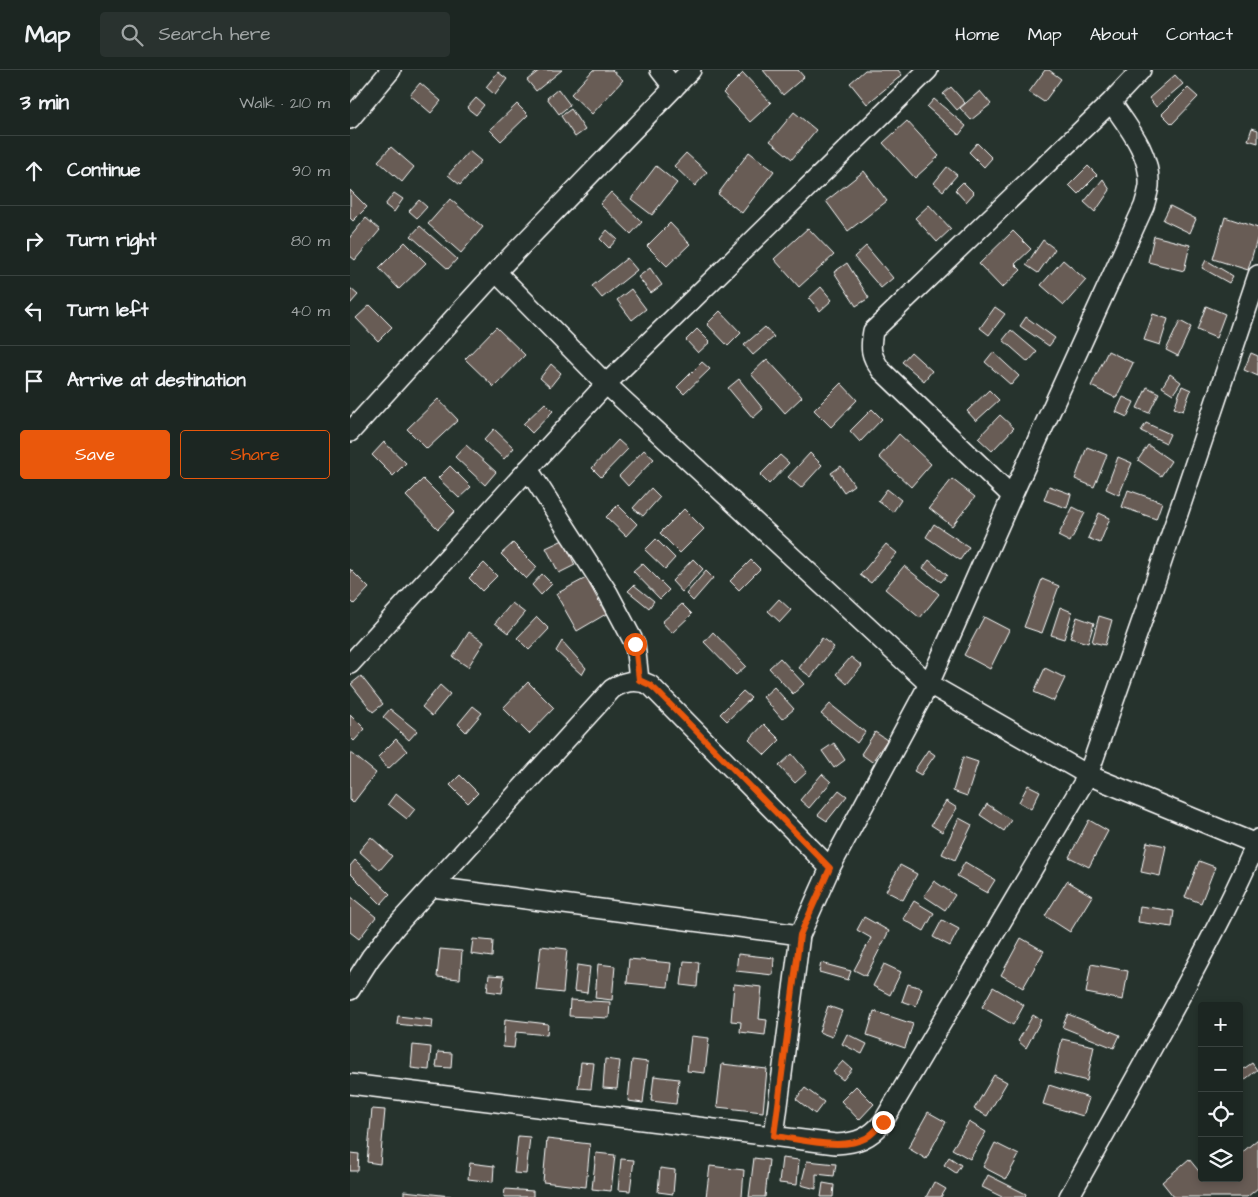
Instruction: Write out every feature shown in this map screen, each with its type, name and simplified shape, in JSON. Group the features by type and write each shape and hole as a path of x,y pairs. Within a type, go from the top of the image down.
{"street":[{"path":"350,118 391,70"},
{"path":"660,70 674,88"},
{"path":"350,432 496,272 692,70"},
{"path":"350,664 606,384 928,70"},
{"path":"1012,496 881,370 873,359 870,346 873,331 1142,70"},
{"path":"774,1136 800,935 830,868 929,684 1144,206 1148,187 1145,157 1137,141 1111,102"},
{"path":"496,272 606,384 929,684 1088,775 1257,842 1235,891 1119,1110 1068,1197"},
{"path":"350,1084 836,1144 865,1139 874,1132 893,1105 1088,775 1145,612 1258,274"},
{"path":"528,469 608,593 631,636 635,644 639,680"},
{"path":"350,990 371,957 396,926 612,689 625,682 639,680 656,690 830,868"},
{"path":"432,887 800,935"}],"building":[{"path":"540,70 562,70 536,91 527,80"},
{"path":"593,70 612,70 623,80 592,114 571,94"},
{"path":"763,70 798,70 804,77 783,95"},
{"path":"865,70 898,70 902,75 867,104 850,83"},
{"path":"1045,70 1049,70 1061,79 1044,102 1029,92"},
{"path":"498,72 507,79 495,95 486,87"},
{"path":"743,73 771,103 750,122 723,93"},
{"path":"1175,75 1183,84 1156,107 1149,98"},
{"path":"420,83 441,101 431,113 410,95"},
{"path":"951,87 965,103 957,110 943,94"},
{"path":"1188,88 1198,97 1172,124 1162,114"},
{"path":"558,89 570,105 559,114 547,98"},
{"path":"980,91 991,104 971,120 960,108"},
{"path":"476,98 484,105 476,115 467,108"},
{"path":"934,99 966,126 959,135 927,107"},
{"path":"517,104 528,115 501,141 490,130"},
{"path":"571,109 585,130 575,137 561,116"},
{"path":"794,112 816,130 792,159 770,141"},
{"path":"907,121 939,156 915,178 883,143"},
{"path":"1252,128 1258,130 1258,143 1248,140"},
{"path":"977,143 992,158 984,167 969,152"},
{"path":"391,147 414,167 402,182 378,161"},
{"path":"469,151 481,161 460,185 448,175"},
{"path":"749,152 774,171 742,213 718,194"},
{"path":"686,153 707,172 695,186 674,166"},
{"path":"656,166 677,183 652,215 631,199"},
{"path":"1088,166 1097,175 1078,194 1069,185"},
{"path":"947,167 957,175 943,191 934,183"},
{"path":"864,171 887,201 848,231 826,201"},
{"path":"1103,179 1110,190 1095,212 1084,202"},
{"path":"963,182 974,193 966,202 955,190"},
{"path":"350,190 367,207 353,221 350,218"},
{"path":"611,192 642,222 631,234 600,204"},
{"path":"394,193 403,199 394,212 385,205"},
{"path":"450,199 483,227 461,253 428,224"},
{"path":"419,200 427,207 417,218 409,211"},
{"path":"929,205 951,229 937,242 915,218"},
{"path":"1170,206 1196,219 1190,233 1163,220"},
{"path":"1225,217 1258,228 1258,236 1248,270 1213,259"},
{"path":"366,218 380,230 355,260 350,256 350,237"},
{"path":"670,223 690,244 667,266 647,246"},
{"path":"420,226 457,259 448,269 411,236"},
{"path":"808,228 834,255 799,287 774,259"},
{"path":"607,230 617,239 609,248 600,239"},
{"path":"1013,231 1031,249 1015,264 1021,270 1002,288 979,264"},
{"path":"1154,236 1190,245 1184,271 1148,262"},
{"path":"1043,240 1055,249 1038,273 1026,265"},
{"path":"405,242 426,263 399,289 379,268"},
{"path":"866,246 893,278 881,288 854,257"},
{"path":"627,258 637,270 602,298 592,286"},
{"path":"1063,260 1086,280 1064,305 1041,285"},
{"path":"1206,260 1233,276 1229,283 1202,268"},
{"path":"847,263 869,298 856,306 834,272"},
{"path":"650,268 662,285 651,293 638,277"},
{"path":"821,287 832,300 820,311 809,298"},
{"path":"350,288 358,295 350,304"},
{"path":"631,289 646,309 632,320 617,300"},
{"path":"370,305 392,327 378,341 356,318"},
{"path":"1206,306 1225,314 1216,338 1197,330"},
{"path":"995,307 1005,314 989,335 980,328"},
{"path":"720,311 741,333 728,346 707,324"},
{"path":"1153,314 1168,319 1160,345 1144,340"},
{"path":"1026,317 1055,338 1049,346 1020,326"},
{"path":"1180,321 1191,327 1178,356 1166,350"},
{"path":"496,327 525,355 494,387 465,359"},
{"path":"765,327 774,337 753,355 744,345"},
{"path":"697,329 710,342 698,353 686,340"},
{"path":"1011,330 1037,352 1028,362 1003,340"},
{"path":"1108,351 1133,363 1116,398 1091,386"},
{"path":"911,352 932,371 924,381 902,362"},
{"path":"993,352 1019,376 1011,385 985,362"},
{"path":"1251,353 1258,356 1258,376 1244,370"},
{"path":"767,359 802,397 785,413 751,374"},
{"path":"702,362 710,369 684,394 677,387"},
{"path":"551,364 561,373 550,387 540,378"},
{"path":"1170,374 1181,382 1173,394 1162,387"},
{"path":"739,379 763,409 753,418 728,388"},
{"path":"841,383 857,400 831,427 814,410"},
{"path":"1182,386 1191,390 1183,411 1174,408"},
{"path":"1147,387 1159,393 1149,413 1137,408"},
{"path":"989,390 999,400 976,421 967,411"},
{"path":"1123,397 1134,402 1127,417 1116,412"},
{"path":"438,399 458,420 427,449 407,429"},
{"path":"545,403 553,411 532,433 523,424"},
{"path":"872,409 882,419 860,442 850,431"},
{"path":"1000,415 1014,428 992,451 978,438"},
{"path":"1146,423 1170,434 1166,443 1141,431"},
{"path":"494,429 514,448 504,459 484,440"},
{"path":"899,434 931,464 911,487 879,457"},
{"path":"618,440 628,449 601,477 592,468"},
{"path":"384,442 406,463 393,476 372,455"},
{"path":"466,445 496,472 485,485 455,457"},
{"path":"1148,445 1171,461 1161,476 1138,460"},
{"path":"1087,447 1107,455 1094,487 1075,479"},
{"path":"644,450 654,459 628,486 619,476"},
{"path":"810,453 822,465 801,488 788,477"},
{"path":"780,455 789,463 769,484 760,475"},
{"path":"1118,457 1132,463 1119,495 1106,489"},
{"path":"450,466 471,487 459,498 438,478"},
{"path":"841,466 854,485 844,492 831,473"},
{"path":"423,479 455,511 438,529 406,496"},
{"path":"952,479 975,497 952,526 929,508"},
{"path":"1049,486 1071,494 1067,508 1044,500"},
{"path":"651,488 660,497 643,516 633,508"},
{"path":"887,489 901,500 893,512 878,501"},
{"path":"1128,490 1162,502 1156,519 1122,507"},
{"path":"618,505 637,524 626,536 606,517"},
{"path":"1073,507 1085,513 1070,542 1058,536"},
{"path":"684,509 704,529 680,553 660,533"},
{"path":"1099,513 1110,518 1100,543 1088,538"},
{"path":"934,524 969,547 960,560 926,537"},
{"path":"656,539 675,558 665,569 645,550"},
{"path":"563,540 575,565 559,573 546,548"},
{"path":"513,543 537,567 526,579 501,554"},
{"path":"886,544 897,553 871,583 860,575"},
{"path":"693,559 703,569 682,592 672,581"},
{"path":"751,560 760,569 739,590 730,581"},
{"path":"929,560 947,575 941,582 923,568"},
{"path":"484,563 497,576 482,591 469,578"},
{"path":"642,563 669,590 660,599 633,571"},
{"path":"904,566 939,594 920,618 885,589"},
{"path":"350,569 369,588 354,604 350,600"},
{"path":"706,571 713,578 693,601 686,594"},
{"path":"542,574 552,584 541,595 532,585"},
{"path":"586,578 606,614 577,631 556,594"},
{"path":"1042,579 1059,586 1042,633 1024,627"},
{"path":"634,585 654,601 649,608 628,591"},
{"path":"779,599 791,610 780,622 768,611"},
{"path":"512,603 525,613 508,633 495,623"},
{"path":"682,604 692,614 672,633 662,622"},
{"path":"1060,607 1072,612 1064,639 1051,635"},
{"path":"1099,616 1112,620 1105,645 1092,642"},
{"path":"537,617 549,629 529,650 517,638"},
{"path":"984,617 1009,630 990,669 964,655"},
{"path":"1077,617 1094,623 1088,643 1070,638"},
{"path":"469,632 484,642 468,667 453,657"},
{"path":"713,632 746,666 736,675 704,642"},
{"path":"822,638 834,647 811,677 799,668"},
{"path":"562,641 586,668 582,675 556,651"},
{"path":"851,657 862,666 847,684 836,674"},
{"path":"780,658 804,684 793,694 769,668"},
{"path":"1045,668 1065,678 1054,701 1034,692"},
{"path":"361,676 383,704 373,712 351,684"},
{"path":"528,682 554,708 529,734 503,708"},
{"path":"440,685 450,694 432,716 422,707"},
{"path":"774,687 794,709 782,719 763,697"},
{"path":"743,691 751,698 727,721 720,714"},
{"path":"830,704 865,732 857,743 821,714"},
{"path":"473,706 482,713 466,732 458,724"},
{"path":"390,709 417,731 409,740 383,717"},
{"path":"350,714 365,729 354,741 350,737"},
{"path":"764,724 780,740 765,755 749,740"},
{"path":"875,732 887,740 872,762 861,754"},
{"path":"396,739 407,751 388,769 378,757"},
{"path":"834,743 845,760 834,768 822,751"},
{"path":"928,750 935,755 921,775 914,771"},
{"path":"350,752 376,773 353,803 350,800"},
{"path":"792,754 807,772 795,783 779,766"},
{"path":"963,757 978,762 967,796 953,791"},
{"path":"822,774 831,782 809,808 800,800"},
{"path":"460,775 478,793 468,803 450,785"},
{"path":"1028,785 1040,791 1031,809 1019,802"},
{"path":"839,790 847,796 827,821 818,815"},
{"path":"396,793 415,809 407,819 388,804"},
{"path":"946,801 957,808 942,832 931,825"},
{"path":"987,804 1011,820 1004,831 980,815"},
{"path":"959,818 972,825 955,860 942,854"},
{"path":"1089,820 1108,831 1089,867 1069,857"},
{"path":"371,837 392,856 380,870 359,851"},
{"path":"1147,842 1166,846 1160,876 1141,872"},
{"path":"355,860 390,894 381,904 350,873 350,866"},
{"path":"1199,861 1215,867 1201,903 1185,897"},
{"path":"965,862 995,880 987,893 957,876"},
{"path":"900,865 917,874 903,900 886,891"},
{"path":"934,881 955,895 945,910 924,896"},
{"path":"1067,881 1092,896 1070,932 1045,916"},
{"path":"350,896 376,917 359,939 350,932"},
{"path":"914,901 934,913 924,931 903,919"},
{"path":"1140,906 1174,911 1172,927 1138,922"},
{"path":"864,917 889,931 866,976 854,970 871,938 857,930"},
{"path":"942,920 959,929 950,946 933,937"},
{"path":"1021,938 1044,951 1023,988 1001,975"},
{"path":"473,939 493,941 492,957 471,954"},
{"path":"541,946 567,949 563,993 536,990"},
{"path":"440,949 462,951 460,979 437,977"},
{"path":"738,954 774,958 773,975 736,971"},
{"path":"629,959 671,963 668,987 627,983"},
{"path":"684,961 699,962 697,987 681,985"},
{"path":"821,963 851,971 848,980 819,972"},
{"path":"598,964 615,966 612,1000 595,998"},
{"path":"884,964 901,972 890,995 873,986"},
{"path":"1091,964 1128,971 1123,1000 1086,993"},
{"path":"577,965 590,967 587,993 574,991"},
{"path":"489,975 504,976 502,993 487,991"},
{"path":"734,984 762,987 759,1019 767,1020 765,1035 740,1032 741,1022 731,1021"},
{"path":"908,984 922,988 916,1006 902,1001"},
{"path":"993,987 1024,1005 1013,1025 982,1007"},
{"path":"570,1000 610,1002 609,1018 569,1016"},
{"path":"828,1006 842,1011 832,1037 819,1032"},
{"path":"874,1011 913,1024 905,1048 867,1035"},
{"path":"1068,1014 1120,1035 1114,1048 1062,1027"},
{"path":"1033,1015 1041,1020 1026,1048 1018,1041"},
{"path":"398,1016 433,1020 432,1028 397,1024"},
{"path":"505,1019 548,1024 547,1035 516,1032 514,1048 503,1047"},
{"path":"847,1034 867,1044 862,1054 842,1044"},
{"path":"691,1036 709,1038 705,1073 687,1071"},
{"path":"1062,1039 1094,1046 1087,1081 1055,1073"},
{"path":"413,1045 431,1047 429,1070 411,1068"},
{"path":"438,1052 452,1053 451,1068 436,1067"},
{"path":"605,1059 620,1061 617,1089 603,1088"},
{"path":"632,1060 648,1062 643,1103 628,1101"},
{"path":"843,1061 852,1069 843,1080 833,1072"},
{"path":"581,1062 594,1063 591,1089 578,1088"},
{"path":"1252,1063 1257,1070 1243,1081 1243,1069"},
{"path":"722,1064 767,1069 763,1112 717,1107"},
{"path":"994,1075 1007,1082 987,1116 974,1109"},
{"path":"654,1076 679,1079 676,1104 651,1101"},
{"path":"1049,1085 1089,1098 1083,1116 1043,1104"},
{"path":"856,1086 874,1104 859,1120 841,1101"},
{"path":"805,1088 824,1102 815,1114 796,1099"},
{"path":"372,1109 385,1110 380,1164 367,1162"},
{"path":"928,1112 946,1122 926,1159 908,1148"},
{"path":"969,1122 986,1132 970,1159 952,1149"},
{"path":"518,1136 530,1137 526,1174 514,1173"},
{"path":"547,1139 590,1144 586,1187 543,1182"},
{"path":"1258,1139 1258,1188 1247,1197 1174,1197 1162,1182 1189,1159 1198,1170 1198,1182 1243,1182 1243,1152"},
{"path":"995,1143 1019,1155 1006,1179 983,1167"},
{"path":"350,1153 359,1154 358,1171 350,1171"},
{"path":"596,1153 615,1155 611,1191 592,1189"},
{"path":"949,1157 961,1165 956,1173 944,1165"},
{"path":"754,1158 769,1160 765,1197 749,1197"},
{"path":"782,1158 799,1160 797,1185 779,1183"},
{"path":"621,1159 634,1160 630,1191 618,1190"},
{"path":"807,1161 836,1164 834,1176 816,1174 816,1189 801,1185"},
{"path":"470,1163 494,1166 493,1182 468,1179"},
{"path":"710,1166 744,1170 742,1197 706,1197"},
{"path":"660,1168 675,1170 673,1194 658,1192"},
{"path":"988,1175 1026,1194 1025,1197 1002,1197 982,1187"},
{"path":"934,1182 946,1189 941,1197 926,1197"},
{"path":"823,1183 834,1185 833,1197 821,1197"},
{"path":"505,1189 533,1191 533,1197 504,1197"},
{"path":"404,1191 451,1196 451,1197 404,1197"}],"route":[{"path":"635,644 639,680 656,690 830,868 800,935 774,1136 836,1144 850,1143 865,1139 883,1122"}]}
